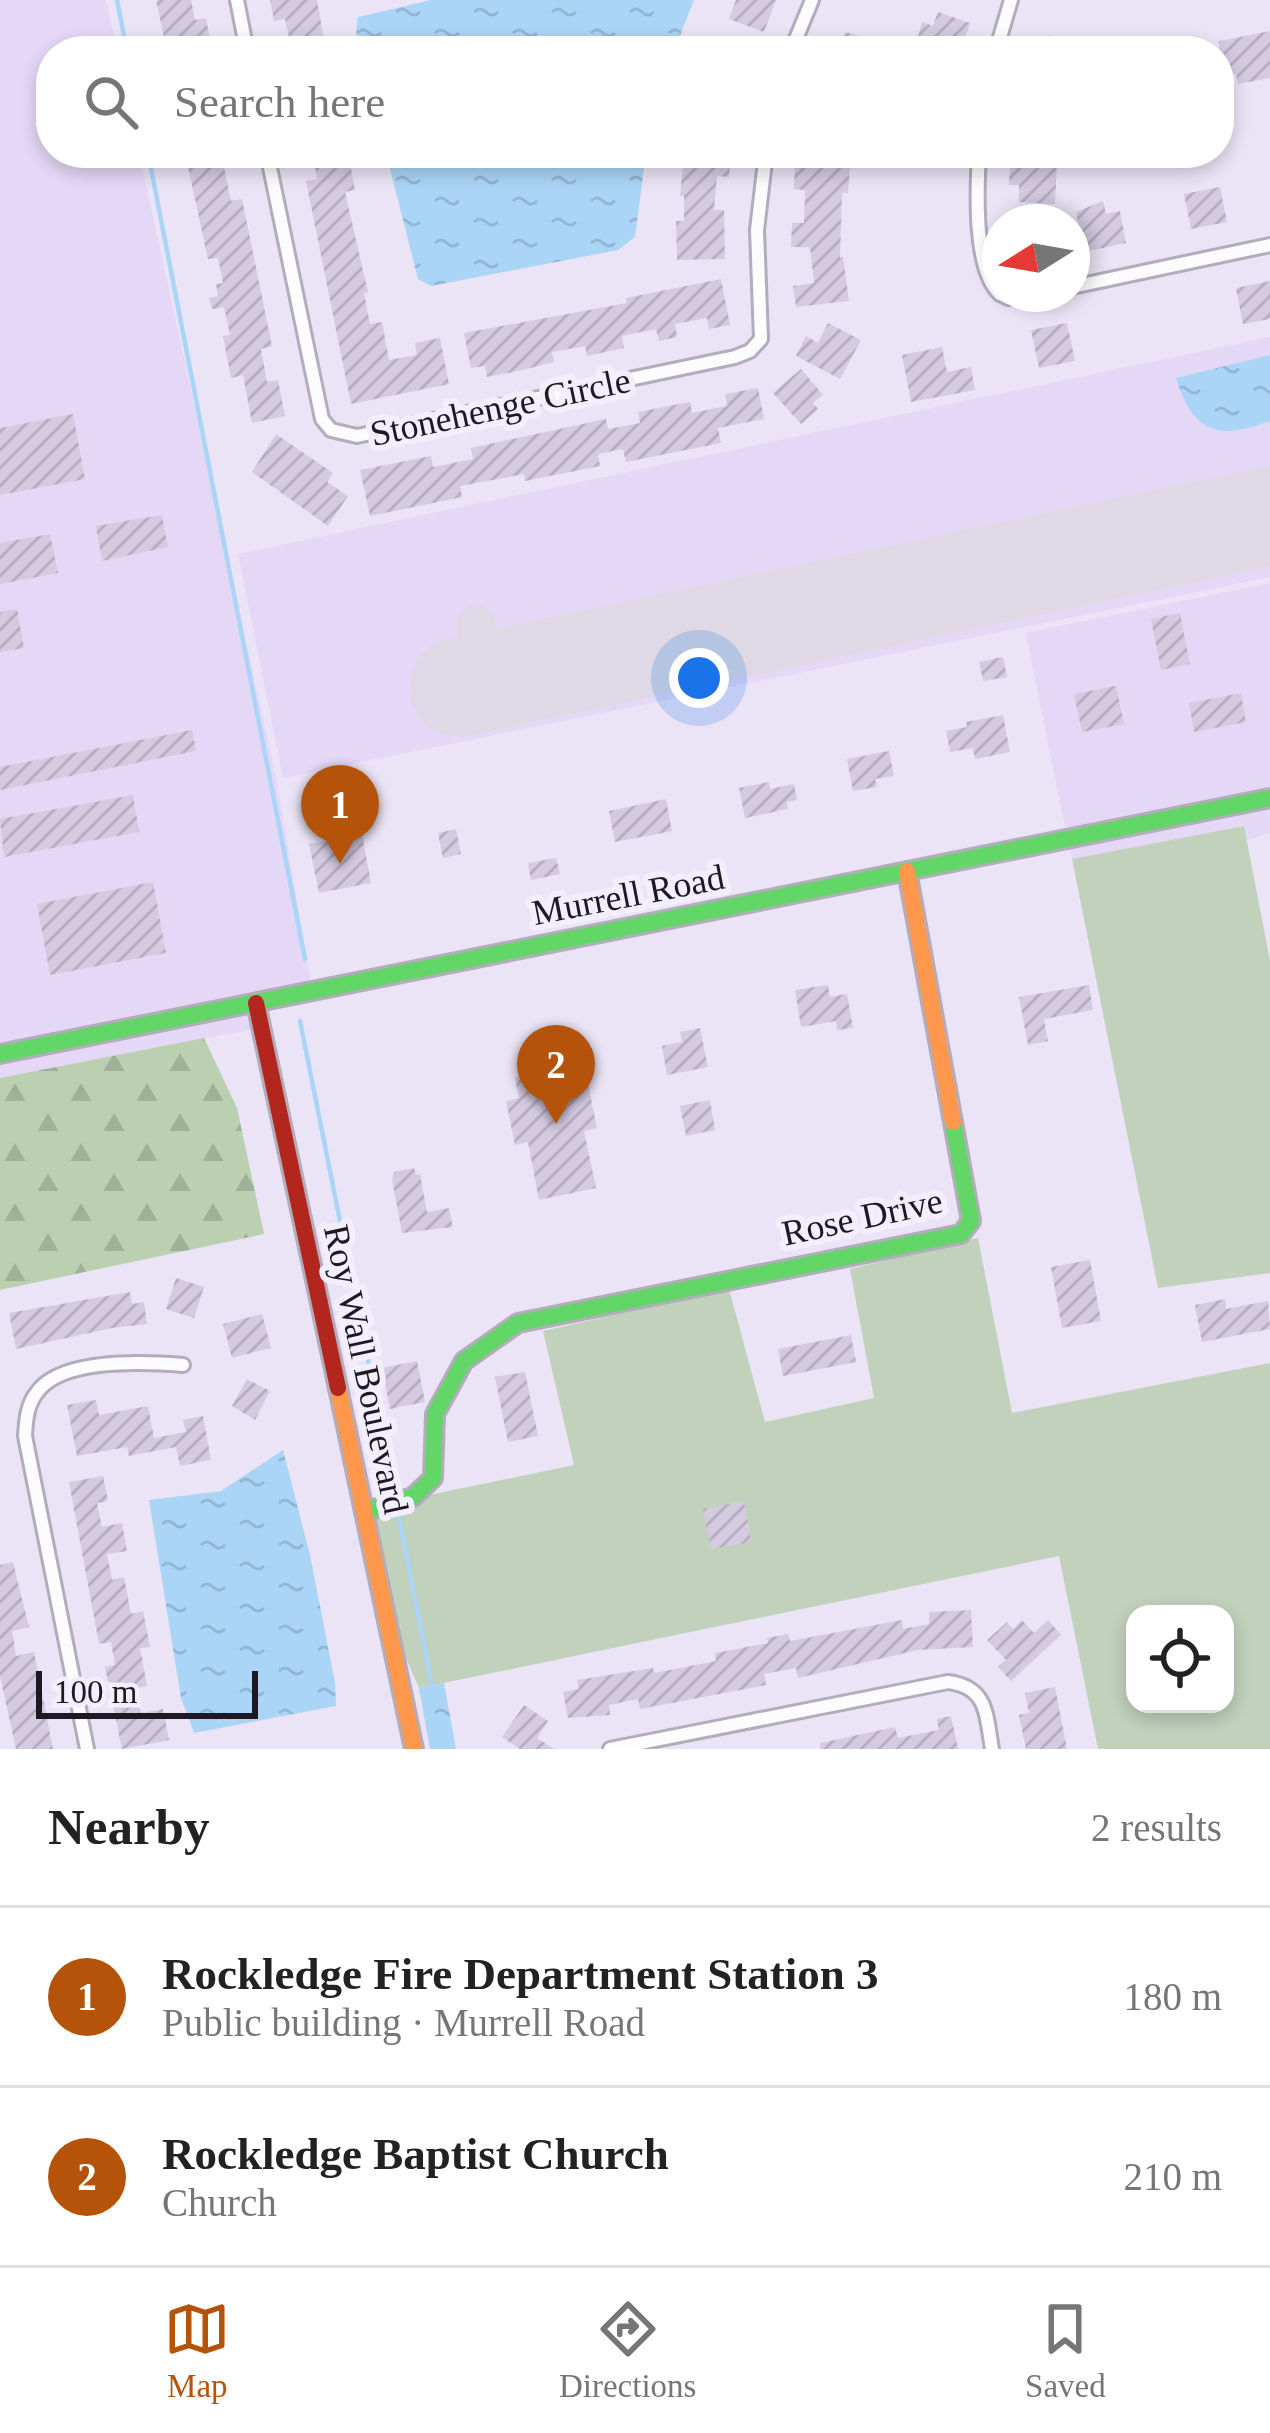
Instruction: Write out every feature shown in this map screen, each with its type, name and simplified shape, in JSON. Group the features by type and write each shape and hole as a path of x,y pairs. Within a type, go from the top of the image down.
{"street":[{"path":"236,0 244,36"},
{"path":"797,36 812,0"},
{"path":"1000,36 1010,0"},
{"name":"Stonehenge Circle","path":"270,168 322,419 331,430 357,436 750,351 760,339 757,230 764,168"},
{"path":"979,168 982,243"},
{"path":"1090,283 1270,245"},
{"name":"Murrell Road","path":"0,1054 1270,798"},
{"name":"Rose Drive","path":"364,1512 413,1497 433,1478 435,1414 464,1361 518,1323 961,1234 971,1221 907,872"},
{"name":"Roy Wall Boulevard","path":"256,1003 414,1749"},
{"path":"88,1749 25,1436 26,1417 40,1388 57,1376 131,1361 183,1365"},
{"path":"610,1749 948,1682 967,1684 983,1701 992,1749"}],"shaded area":[{"path":"0,0 106,0 114,36 36,36 36,168 142,168 277,782 311,984 0,1046"},
{"path":"1270,337 1270,577 283,778 238,554"},
{"path":"1270,583 1270,791 1066,832 1026,633"},
{"path":"1270,806 1270,833 1247,840 1243,826 1072,859 1069,847"},
{"path":"249,1012 253,1029 0,1078 0,1062"}],"green space":[{"path":"1244,826 1270,961 1270,1273 1158,1288 1072,859"},
{"path":"204,1038 237,1108 264,1234 0,1290 0,1078"},
{"path":"978,1238 1012,1413 1270,1363 1270,1749 1098,1749 1059,1556 419,1688 402,1649 372,1507 574,1465 543,1331 729,1289 765,1422 874,1398 850,1269"}],"water":[{"path":"431,0 694,0 680,36 357,36 358,17"},
{"path":"390,168 644,168 635,237 618,250 431,286 418,279"},
{"path":"1270,355 1270,421 1222,431 1210,428 1191,411 1176,378"},
{"path":"283,1450 310,1555 336,1706 194,1733 181,1698 149,1500 221,1491"},
{"path":"444,1683 456,1749 430,1749 419,1688"}],"building":[{"path":"156,0 191,0 195,20 206,18 209,36 164,36"},
{"path":"270,0 317,0 323,36 289,36 285,19 274,21"},
{"path":"736,0 776,0 764,32 729,19"},
{"path":"938,12 970,23 966,36 918,36 922,22 933,26"},
{"path":"1270,31 1270,78 1238,84 1234,38"},
{"path":"188,168 224,168 231,201 242,199 272,346 261,349 267,382 278,380 285,416 252,423 243,375 231,378 223,336 230,335 224,307 212,309 209,298 218,296 216,284 223,283 218,258 208,259"},
{"path":"315,168 351,168 355,190 345,192 368,292 364,293 370,324 382,322 389,360 417,355 415,343 440,338 449,384 351,404 306,181 317,179"},
{"path":"683,168 730,168 729,177 717,176 714,210 724,210 725,259 677,260 676,221 684,221 684,196 680,196"},
{"path":"795,168 850,168 848,193 842,193 840,258 849,301 796,307 793,286 814,283 810,247 791,247 792,223 804,223 805,190 794,189"},
{"path":"1010,168 1057,168 1055,204 1019,202 1019,185 1009,185"},
{"path":"1220,187 1227,222 1191,229 1184,194"},
{"path":"1103,201 1106,214 1120,211 1126,243 1090,251 1090,206"},
{"path":"721,279 730,325 709,329 707,318 675,324 677,337 659,341 656,329 622,336 624,348 587,356 585,346 552,352 554,362 487,377 485,366 471,368 464,333 627,303 626,298"},
{"path":"1270,281 1270,319 1243,324 1236,288"},
{"path":"828,323 861,340 840,379 796,356 806,336 818,343"},
{"path":"1067,323 1075,361 1039,368 1031,330"},
{"path":"942,347 947,372 971,367 975,390 911,402 902,355"},
{"path":"801,369 823,395 813,403 818,409 801,424 773,393"},
{"path":"758,388 764,419 718,428 721,443 626,462 623,449 598,454 600,466 525,481 524,474 460,486 462,497 370,516 360,470 431,456 433,467 473,459 471,448 606,419 608,429 640,423 638,412 690,402 692,413 727,406 725,394"},
{"path":"73,414 85,479 0,495 0,428"},
{"path":"276,434 333,473 327,482 348,496 328,526 252,472"},
{"path":"162,515 168,547 102,561 96,526"},
{"path":"50,534 58,573 0,584 0,543"},
{"path":"17,609 24,648 0,652 0,612"},
{"path":"1180,613 1190,664 1161,670 1151,619"},
{"path":"1003,657 1007,677 983,681 979,662"},
{"path":"1116,686 1124,724 1082,732 1074,694"},
{"path":"1241,693 1246,722 1194,732 1189,703"},
{"path":"1003,715 1010,752 975,759 973,748 950,752 946,731"},
{"path":"192,730 196,751 0,790 0,767"},
{"path":"889,751 894,776 875,779 877,787 853,791 847,759"},
{"path":"769,782 770,789 794,784 797,800 787,802 788,809 745,818 739,788"},
{"path":"133,795 139,832 4,857 0,819"},
{"path":"666,799 672,831 615,842 609,811"},
{"path":"456,829 461,854 443,858 438,833"},
{"path":"362,834 371,883 319,893 309,844"},
{"path":"556,858 560,874 531,880 528,863"},
{"path":"153,882 166,953 50,975 37,904"},
{"path":"828,985 830,997 847,994 853,1028 837,1030 836,1021 801,1027 795,990"},
{"path":"1089,985 1093,1010 1044,1019 1048,1041 1028,1045 1019,997"},
{"path":"700,1028 708,1067 667,1075 662,1046 682,1042 680,1032"},
{"path":"535,1073 540,1094 588,1084 597,1128 584,1131 596,1188 539,1200 528,1142 515,1145 506,1101 519,1098 515,1077"},
{"path":"710,1100 715,1130 686,1136 680,1106"},
{"path":"414,1168 420,1174 427,1212 449,1208 453,1227 402,1233 392,1179 394,1172"},
{"path":"1090,1260 1101,1321 1062,1328 1051,1267"},
{"path":"176,1278 204,1287 194,1318 166,1309"},
{"path":"130,1292 132,1304 144,1302 147,1324 16,1349 9,1313"},
{"path":"1225,1299 1226,1309 1268,1301 1270,1329 1202,1342 1195,1305"},
{"path":"262,1314 271,1348 232,1358 223,1324"},
{"path":"851,1335 856,1362 783,1376 778,1349"},
{"path":"417,1361 425,1402 390,1409 382,1368"},
{"path":"525,1372 538,1436 508,1442 495,1377"},
{"path":"247,1379 270,1391 255,1420 232,1406"},
{"path":"96,1400 99,1415 148,1406 154,1438 186,1432 183,1420 203,1416 211,1460 180,1466 176,1447 129,1456 127,1447 77,1456 67,1405"},
{"path":"103,1476 108,1501 97,1503 102,1527 122,1523 127,1551 107,1554 112,1580 124,1577 131,1614 143,1611 150,1647 140,1648 147,1686 136,1688 141,1713 163,1709 169,1740 122,1749 105,1667 115,1665 111,1642 99,1644 69,1482"},
{"path":"744,1501 751,1542 711,1549 703,1509"},
{"path":"13,1562 29,1627 12,1631 16,1656 34,1652 53,1749 16,1749 0,1676 0,1565"},
{"path":"971,1610 973,1647 918,1650 798,1678 796,1668 764,1674 766,1685 640,1709 638,1699 609,1705 610,1715 568,1718 563,1692 579,1689 577,1680 716,1661 715,1653 768,1643 767,1638 788,1634 790,1641 902,1620 903,1629 929,1624 929,1612"},
{"path":"1022,1620 1034,1633 1048,1620 1061,1635 1011,1681 998,1667 1006,1660 987,1640 1007,1622 1013,1629"},
{"path":"1055,1687 1067,1749 1026,1749 1019,1715 1029,1713 1025,1693"},
{"path":"524,1705 548,1721 537,1738 554,1749 520,1749 502,1737"},
{"path":"951,1716 958,1749 820,1749 820,1743 895,1727 898,1738 939,1730 937,1719"}],"waterway":[{"path":"117,0 124,36"},
{"path":"151,168 305,959"},
{"path":"300,1021 394,1491"},
{"path":"398,1512 433,1690"}],"taxiway":[{"path":"476,625 482,682"}],"runway":[{"path":"459,687 1270,516"}],"traffic: fast":[{"path":"0,1054 1270,798"},
{"path":"364,1512 413,1497 433,1478 435,1414 464,1361 518,1323 961,1234 971,1221 953,1122"}],"traffic: slow":[{"path":"907,871 953,1122"},
{"path":"338,1388 414,1749"}],"traffic: jam":[{"path":"256,1003 338,1388"}],"place":[{"name":"Rockledge Fire Department Station 3","path":"340,864"},
{"name":"Rockledge Baptist Church","path":"556,1124"}]}
